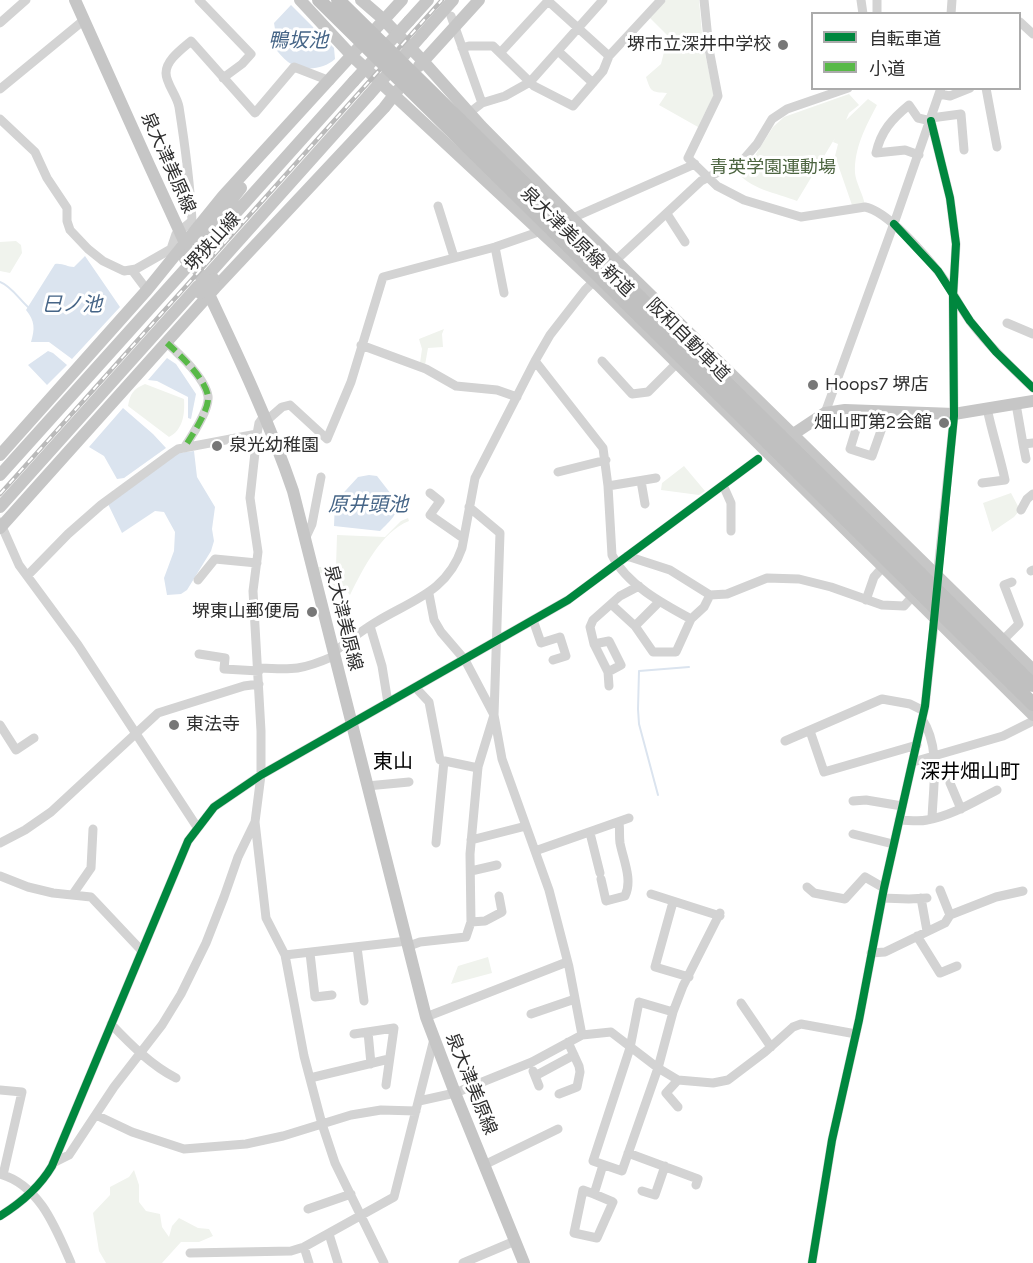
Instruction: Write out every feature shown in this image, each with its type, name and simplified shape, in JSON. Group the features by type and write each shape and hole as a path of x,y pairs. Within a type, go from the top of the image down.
{"highway":[{"name":"阪和自動車道","path":"319,0 1033,704"},
{"name":"阪和自動車道","path":"338,0 1033,685"}],"main road":[{"name":"泉大津美原線","path":"75,0 179,230 193,248 203,291 265,419 293,491 426,1017 454,1093 524,1263"},
{"name":"泉大津美原線 新道","path":"300,0 352,56 593,282 676,364 763,456 935,618 1033,715"},
{"name":"泉大津美原線 新道","path":"361,0 423,61 469,113 573,219 1033,670"},
{"path":"0,455 147,290 193,248 301,118 308,105 402,0"},
{"name":"堺狭山線","path":"0,475 140,319 186,263 193,248 354,81 428,0"},
{"name":"堺狭山線","path":"0,507 162,325 203,291 211,277 453,0"},
{"path":"1,525 167,343 203,291 384,108 453,22 479,0"},
{"path":"211,277 366,120 384,108"},
{"path":"763,456 825,413 862,410 954,414 1033,401"}],"street":[{"path":"0,23 26,0"},
{"path":"199,0 251,54 223,78"},
{"path":"469,113 482,103 505,96 530,82 603,0"},
{"path":"462,48 493,46 534,86 573,106 603,71 609,56 661,0"},
{"path":"704,0 709,49 718,96 688,158 717,186 744,200 801,217 866,207 876,210 894,224 938,271 970,321 996,352 1033,388"},
{"path":"500,53 548,1 609,56"},
{"path":"0,89 84,20"},
{"path":"453,22 482,103"},
{"path":"1021,23 1033,32"},
{"path":"0,119 35,153 47,178 67,208 70,230 103,261 124,272 171,249 179,230 192,221 189,173 179,104 165,75 167,66 178,52 191,42 255,113 294,67 330,81"},
{"path":"558,51 593,83"},
{"path":"199,654 225,658 224,669 300,669 334,654 370,626 410,602 429,594 445,579 459,556 475,478 535,361 550,335 593,282 708,177 744,159 757,144 766,127 779,113 842,90"},
{"path":"825,413 940,91 950,96 965,90"},
{"path":"986,90 997,147"},
{"path":"919,155 905,150 876,153 882,133 891,119 909,105 918,118 931,119 961,114 964,150"},
{"path":"812,1263 832,1140 856,1034 893,844 923,715 935,618 954,414 953,296 956,244 954,221 942,161 931,119"},
{"path":"384,1263 335,1163 310,1078 285,955 266,918 255,822 261,775 259,669 253,591 258,552 250,498 259,423 282,407 290,405 327,439 351,382 383,277 495,247 540,231 573,219 695,164"},
{"path":"438,206 454,257"},
{"path":"667,214 685,242"},
{"path":"495,247 504,293"},
{"path":"132,270 147,290"},
{"path":"1007,323 1033,334"},
{"path":"167,343 182,356 202,383 208,396 206,408 184,448"},
{"path":"362,345 433,372 456,386 497,390 517,397"},
{"path":"535,361 603,448 606,460 612,555 616,564 659,602 691,619"},
{"path":"602,361 632,394 648,392 676,364"},
{"path":"1016,404 1028,443 1026,459"},
{"path":"982,483 1005,480 987,408"},
{"path":"862,410 850,449 872,456 888,411"},
{"path":"27,576 68,534 101,505 172,453 184,448 257,434"},
{"path":"0,1216 32,1192 43,1180 53,1163 188,841 197,826 224,798 568,600 763,456"},
{"path":"558,472 606,460"},
{"path":"305,539 312,524 321,477"},
{"path":"608,486 656,478"},
{"path":"641,481 645,504"},
{"path":"723,485 731,503 731,531"},
{"path":"430,493 440,501 430,515 463,538"},
{"path":"1021,510 1033,494"},
{"path":"469,507 500,534 494,715 502,759 549,890 582,1035"},
{"path":"1,525 19,566 78,645 197,826"},
{"path":"627,556 670,570 710,595 727,594 767,578 799,579 831,587 882,605 904,606 912,597"},
{"path":"198,580 214,559 257,563"},
{"path":"866,600 874,577 882,568"},
{"path":"1003,640 1019,624 1004,585 1012,582"},
{"path":"609,686 608,672 594,644 590,627 594,620 620,596 639,586"},
{"path":"285,955 466,937 471,922 471,840 478,768 494,715 465,660 441,632 434,620 429,594"},
{"path":"611,604 635,626 653,652 676,651 691,619 704,607 710,595"},
{"path":"635,626 659,602"},
{"path":"533,620 541,643 560,637 566,656 553,660"},
{"path":"370,626 382,666 388,703"},
{"path":"594,644 609,641 621,665 608,672"},
{"path":"0,843 25,830 51,812 158,713 244,686 259,684"},
{"path":"416,687 429,702 440,760 478,768"},
{"path":"784,741 882,699 910,704 923,715 935,756 932,819"},
{"path":"913,762 1003,736 1033,721"},
{"path":"0,725 16,750 34,738"},
{"path":"810,730 824,772 917,746"},
{"path":"436,843 444,761"},
{"path":"367,786 409,782"},
{"path":"950,783 961,809"},
{"path":"899,820 932,819 961,809 997,790"},
{"path":"853,801 866,800 902,806"},
{"path":"535,851 629,818"},
{"path":"53,1163 69,1155 140,1051 162,1024 192,974 224,897 241,848 255,822"},
{"path":"590,833 606,901 625,896 627,870 619,840 619,823"},
{"path":"471,840 526,826"},
{"path":"73,894 91,868 93,829"},
{"path":"853,834 893,844"},
{"path":"471,871 497,865"},
{"path":"0,876 28,887 53,893 91,897 141,950"},
{"path":"807,886 814,892 845,898 865,877 883,892 924,898 927,931"},
{"path":"940,890 950,915"},
{"path":"871,953 885,952 945,923 950,915 996,897 1023,891"},
{"path":"651,894 720,915 689,976 674,1012 658,1068 622,1171 593,1161 630,1048 639,1002 674,1012"},
{"path":"471,922 485,921 502,912 499,896"},
{"path":"673,902 655,967 689,976"},
{"path":"917,936 940,973 957,966"},
{"path":"357,948 364,1001"},
{"path":"310,952 315,997 333,995"},
{"path":"426,1017 567,962"},
{"path":"531,1014 575,999"},
{"path":"741,1003 771,1047"},
{"path":"111,1024 163,1072 176,1078"},
{"path":"96,1115 132,1131 184,1149 246,1144 283,1136 351,1115 418,1106 530,1063 582,1035 611,1032 630,1048 678,1080 713,1083 728,1080 793,1027 801,1024 856,1034"},
{"path":"354,1034 394,1028 386,1085"},
{"path":"368,1032 371,1064"},
{"path":"190,1253 291,1251 329,1234 394,1197 434,1039"},
{"path":"559,1094 577,1087 580,1072 568,1042"},
{"path":"535,1076 574,1055"},
{"path":"310,1078 389,1059"},
{"path":"530,1063 539,1086"},
{"path":"678,1080 666,1092 678,1107"},
{"path":"0,1090 22,1092 2,1175 32,1192 57,1231 71,1263"},
{"path":"484,1165 558,1129"},
{"path":"628,1153 698,1179 696,1185"},
{"path":"594,1194 603,1165"},
{"path":"642,1191 655,1195 665,1166"},
{"path":"583,1190 594,1194 614,1202 597,1238 574,1233 583,1190"},
{"path":"308,1209 351,1194"},
{"path":"329,1234 338,1263"},
{"path":"464,1263 515,1241"},
{"path":"304,1247 309,1263"}],"green space":[{"path":"666,0 699,0 703,44 714,95 698,127 659,105 667,93 652,90 646,77 661,64 668,36 650,18"},
{"name":"青英学園運動場","path":"849,94 859,105 849,113 846,120 868,99 877,105 861,138 856,155 855,173 865,205 853,208 835,156 838,144 833,142 835,138 797,201 755,186 736,170 754,157 773,127 784,117"},
{"path":"16,241 21,245 22,253 10,273 0,271 0,242"},
{"path":"444,329 443,347 428,348 425,365 420,363 422,349 419,339"},
{"path":"145,384 184,399 182,421 174,434 169,437 128,406 133,392"},
{"path":"684,466 705,491 699,495 661,490 662,483"},
{"path":"1011,493 1020,510 992,532 983,503"},
{"path":"408,518 409,521 399,526 381,542 350,595 342,586 332,588 328,574 318,573 317,567 336,567 337,535 385,537 401,521"},
{"path":"488,957 492,973 451,984 458,966"},
{"path":"134,1170 139,1185 139,1202 146,1211 160,1214 162,1227 169,1237 172,1226 179,1218 198,1228 209,1229 213,1236 199,1242 181,1242 162,1263 106,1263 99,1251 93,1213 110,1195 110,1187 129,1177"}],"water":[{"name":"鴨坂池","path":"291,5 334,48 335,59 330,63 312,68 300,67 288,62 274,47 276,35 274,23"},
{"name":"巳ノ池","path":"85,256 120,307 72,359 49,342 31,342 33,325 26,310 55,264 74,267"},
{"path":"48,351 67,365 47,385 28,365"},
{"path":"167,358 176,364 196,394 191,419 188,418 188,397 157,381 148,380"},
{"path":"123,408 166,448 124,478 117,479 104,456 89,447"},
{"path":"194,451 197,477 215,507 212,529 214,541 211,551 187,590 181,594 167,595 164,578 174,551 175,532 164,512 155,511 122,533 108,504 178,453"},
{"name":"原井頭池","path":"377,476 398,503 395,515 380,531 334,526 335,502 358,477"}],"waterway":[{"path":"0,282 28,307"},
{"path":"658,795 639,724 639,671 689,667"}],"railway":[{"path":"0,494 442,0"}],"marked path":[{"path":"167,343 197,374 208,396 203,415 184,448"}],"cycle path":[{"path":"812,1263 832,1140 859,1020 884,888 925,706 933,630 954,416 953,296 956,244 950,198 931,121"},
{"path":"894,224 938,271 970,321 996,352 1033,388"},
{"path":"0,1216 29,1194 52,1166 188,841 214,807 261,775 568,600 758,459"}],"place":[{"name":"堺市立深井中学校","path":"783,45"},
{"name":"Hoops7 堺店","path":"813,385"},
{"name":"畑山町第2会館","path":"944,423"},
{"name":"泉光幼稚園","path":"217,446"},
{"name":"堺東山郵便局","path":"312,612"},
{"name":"東法寺","path":"174,725"}],"district":[{"name":"東山","path":"393,762"},
{"name":"深井畑山町","path":"970,772"}]}
